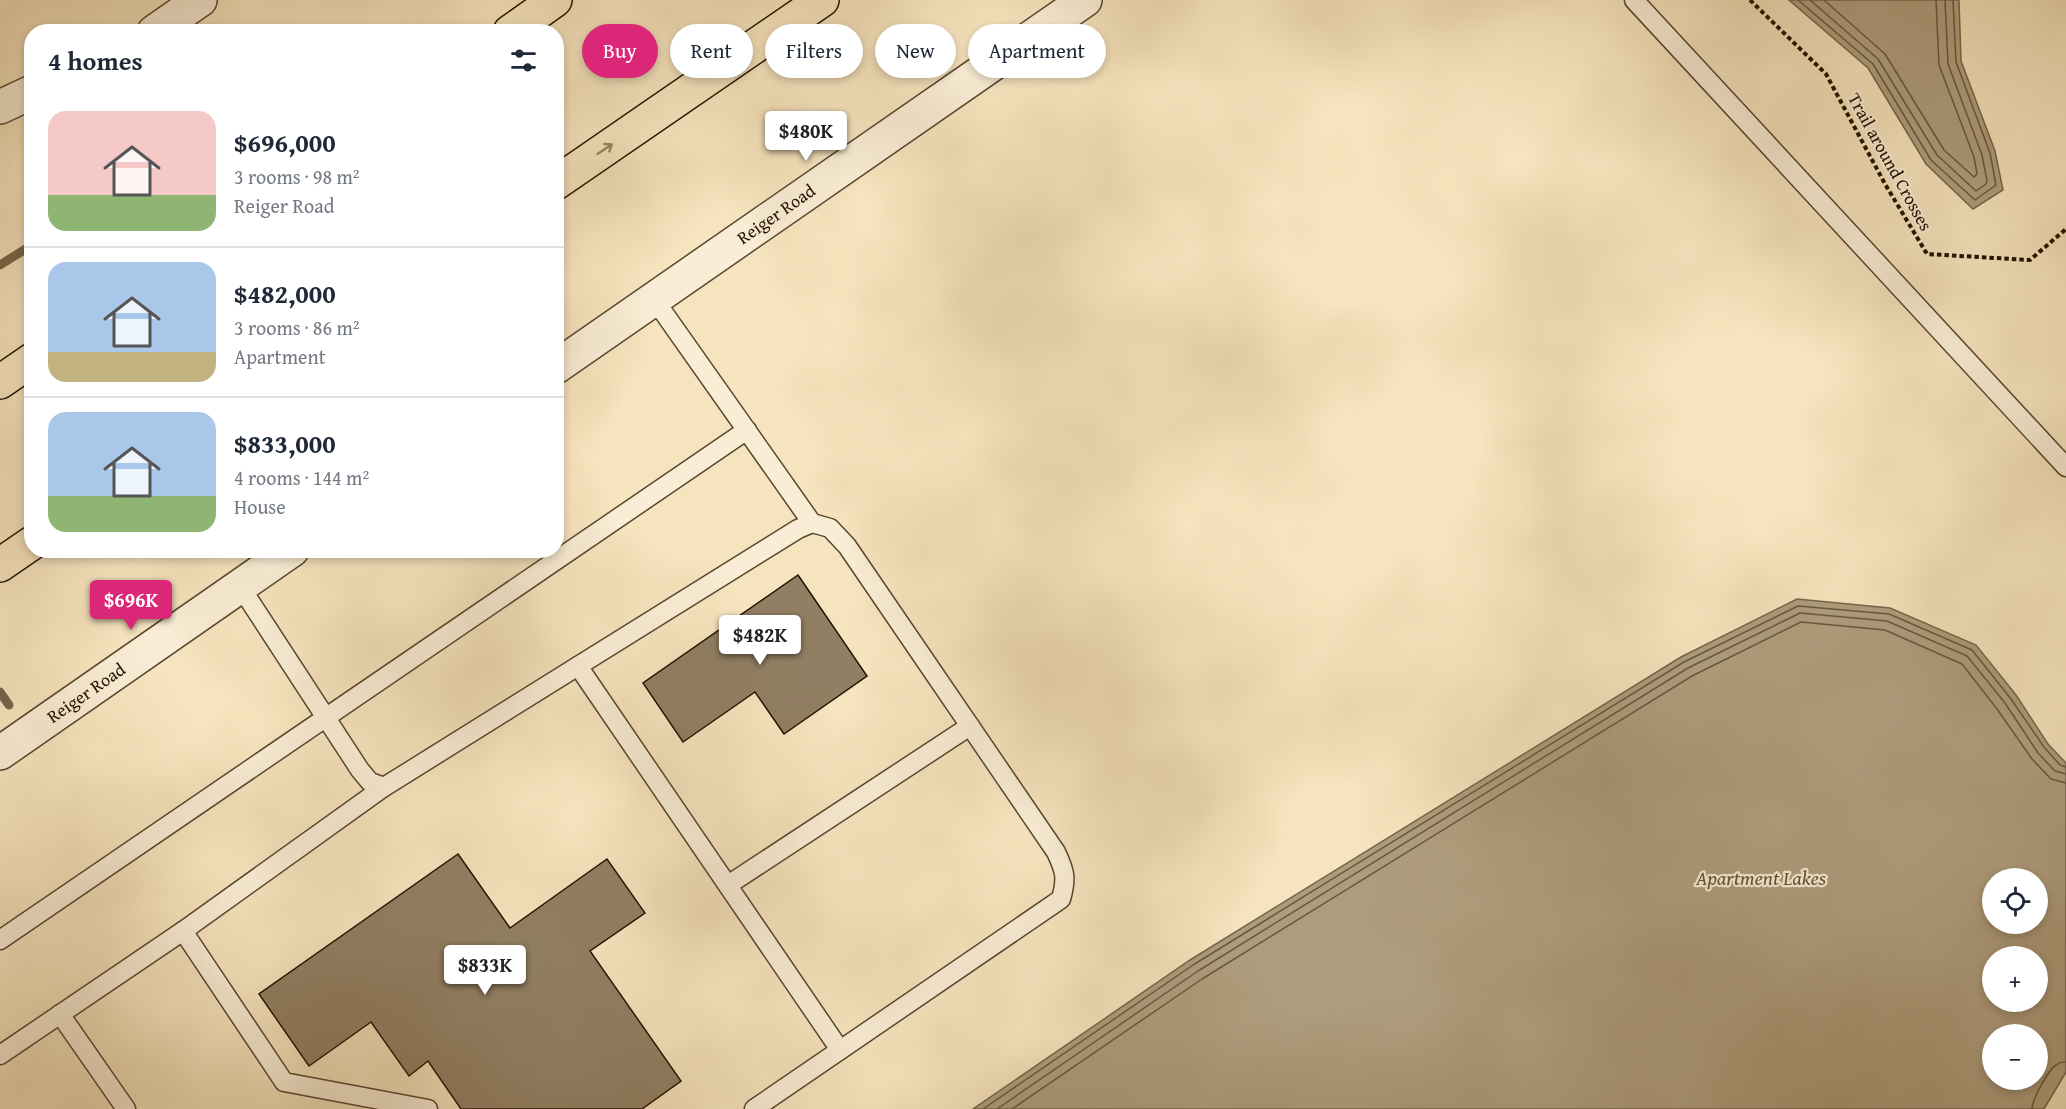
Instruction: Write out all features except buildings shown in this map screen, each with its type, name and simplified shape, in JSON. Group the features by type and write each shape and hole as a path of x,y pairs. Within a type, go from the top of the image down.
{"highway":[{"path":"521,24 555,0"},
{"path":"564,177 822,0"},
{"path":"0,382 24,366"},
{"path":"0,565 24,548"}],"street":[{"path":"166,24 200,0"},
{"name":"Reiger Road","path":"564,361 1085,0"},
{"path":"0,107 24,96"},
{"name":"Reiger Road","path":"0,753 280,558"}],"lane":[{"path":"1634,0 2066,467"},
{"path":"654,299 812,523 830,528 847,546 1056,852 1063,866 1066,881 1061,898 754,1109"},
{"path":"564,555 747,430"},
{"path":"0,1055 183,931 384,787 812,523"},
{"path":"0,939 560,558"},
{"path":"240,586 365,776 370,782 384,787"},
{"path":"578,666 840,1050"},
{"path":"728,885 970,726"},
{"path":"183,931 284,1082 428,1109"},
{"path":"60,1014 126,1109"}],"path":[{"name":"Trail around Crosses","path":"1750,0 1826,74 1885,184 1927,254 2030,260 2066,229"}],"water":[{"path":"1789,0 1959,0 1961,61 1995,151 2003,190 1973,209 1926,164 1868,68"},
{"name":"Apartment Lakes","path":"1797,599 1890,608 1976,645 2016,695 2048,744 2066,763 2066,1072 2044,1109 973,1109 1190,960 1681,657"}],"waterway":[{"path":"0,265 24,250"},
{"path":"0,692 9,705"}]}
